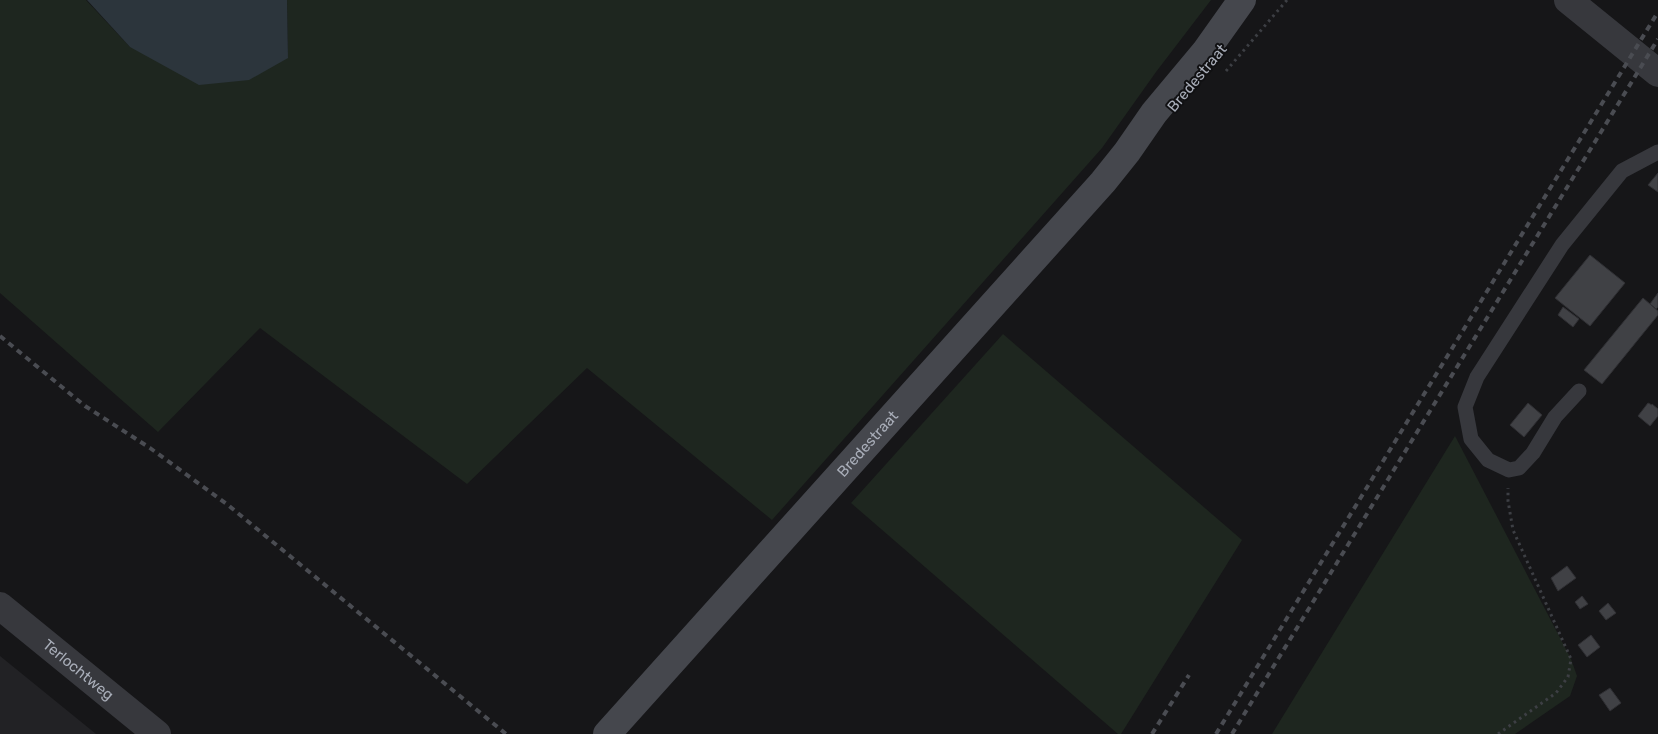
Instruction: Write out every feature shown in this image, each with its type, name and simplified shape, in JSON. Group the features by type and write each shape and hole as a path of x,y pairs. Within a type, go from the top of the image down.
{"main road":[{"name":"Bredestraat","path":"607,734 1083,204 1127,152 1154,113 1205,52 1242,0"},
{"name":"Bredestraat","path":"1127,152 1161,120 1191,87 1263,0"}],"street":[{"path":"1568,0 1658,73"},
{"name":"Terlochtweg","path":"0,606 157,734"}],"lane":[{"path":"1579,391 1555,417 1533,453 1519,468 1509,470 1488,460 1471,439 1465,407 1477,377 1568,238 1622,171 1658,152"}],"path":[{"path":"1498,734 1556,693 1568,677 1571,659 1513,530 1508,501 1509,470"}],"shaded area":[{"path":"0,0 86,0 130,47 288,58 287,0 1211,0 1156,72 1102,148 772,520 587,368 467,484 260,328 158,432 0,293"},
{"path":"87,0 287,0 288,58 249,80 199,85 130,47"},
{"path":"1003,334 1242,540 1121,734 1118,734 851,503"},
{"path":"1455,436 1571,659 1577,676 1570,696 1515,734 1272,734"},
{"path":"0,656 96,734 0,734"}],"building":[{"path":"1658,173 1658,192 1648,185"},
{"path":"1590,255 1625,283 1590,326 1555,298"},
{"path":"1658,293 1658,307 1656,309 1650,304"},
{"path":"1643,298 1658,311 1658,315 1602,384 1584,370"},
{"path":"1563,307 1579,319 1573,327 1558,315"},
{"path":"1528,403 1542,415 1524,437 1510,425"},
{"path":"1648,403 1658,409 1658,416 1650,426 1638,416"},
{"path":"1567,566 1576,578 1558,591 1551,578"},
{"path":"1582,596 1588,604 1580,609 1575,602"},
{"path":"1608,603 1616,613 1606,620 1599,611"},
{"path":"1591,635 1600,647 1587,657 1578,645"},
{"path":"1610,688 1621,703 1610,711 1599,695"}],"railway":[{"path":"1216,734 1658,12"},
{"path":"1232,734 1658,39"},
{"path":"0,336 85,406 150,448 228,505 506,734"},
{"path":"1152,734 1189,675"}]}
